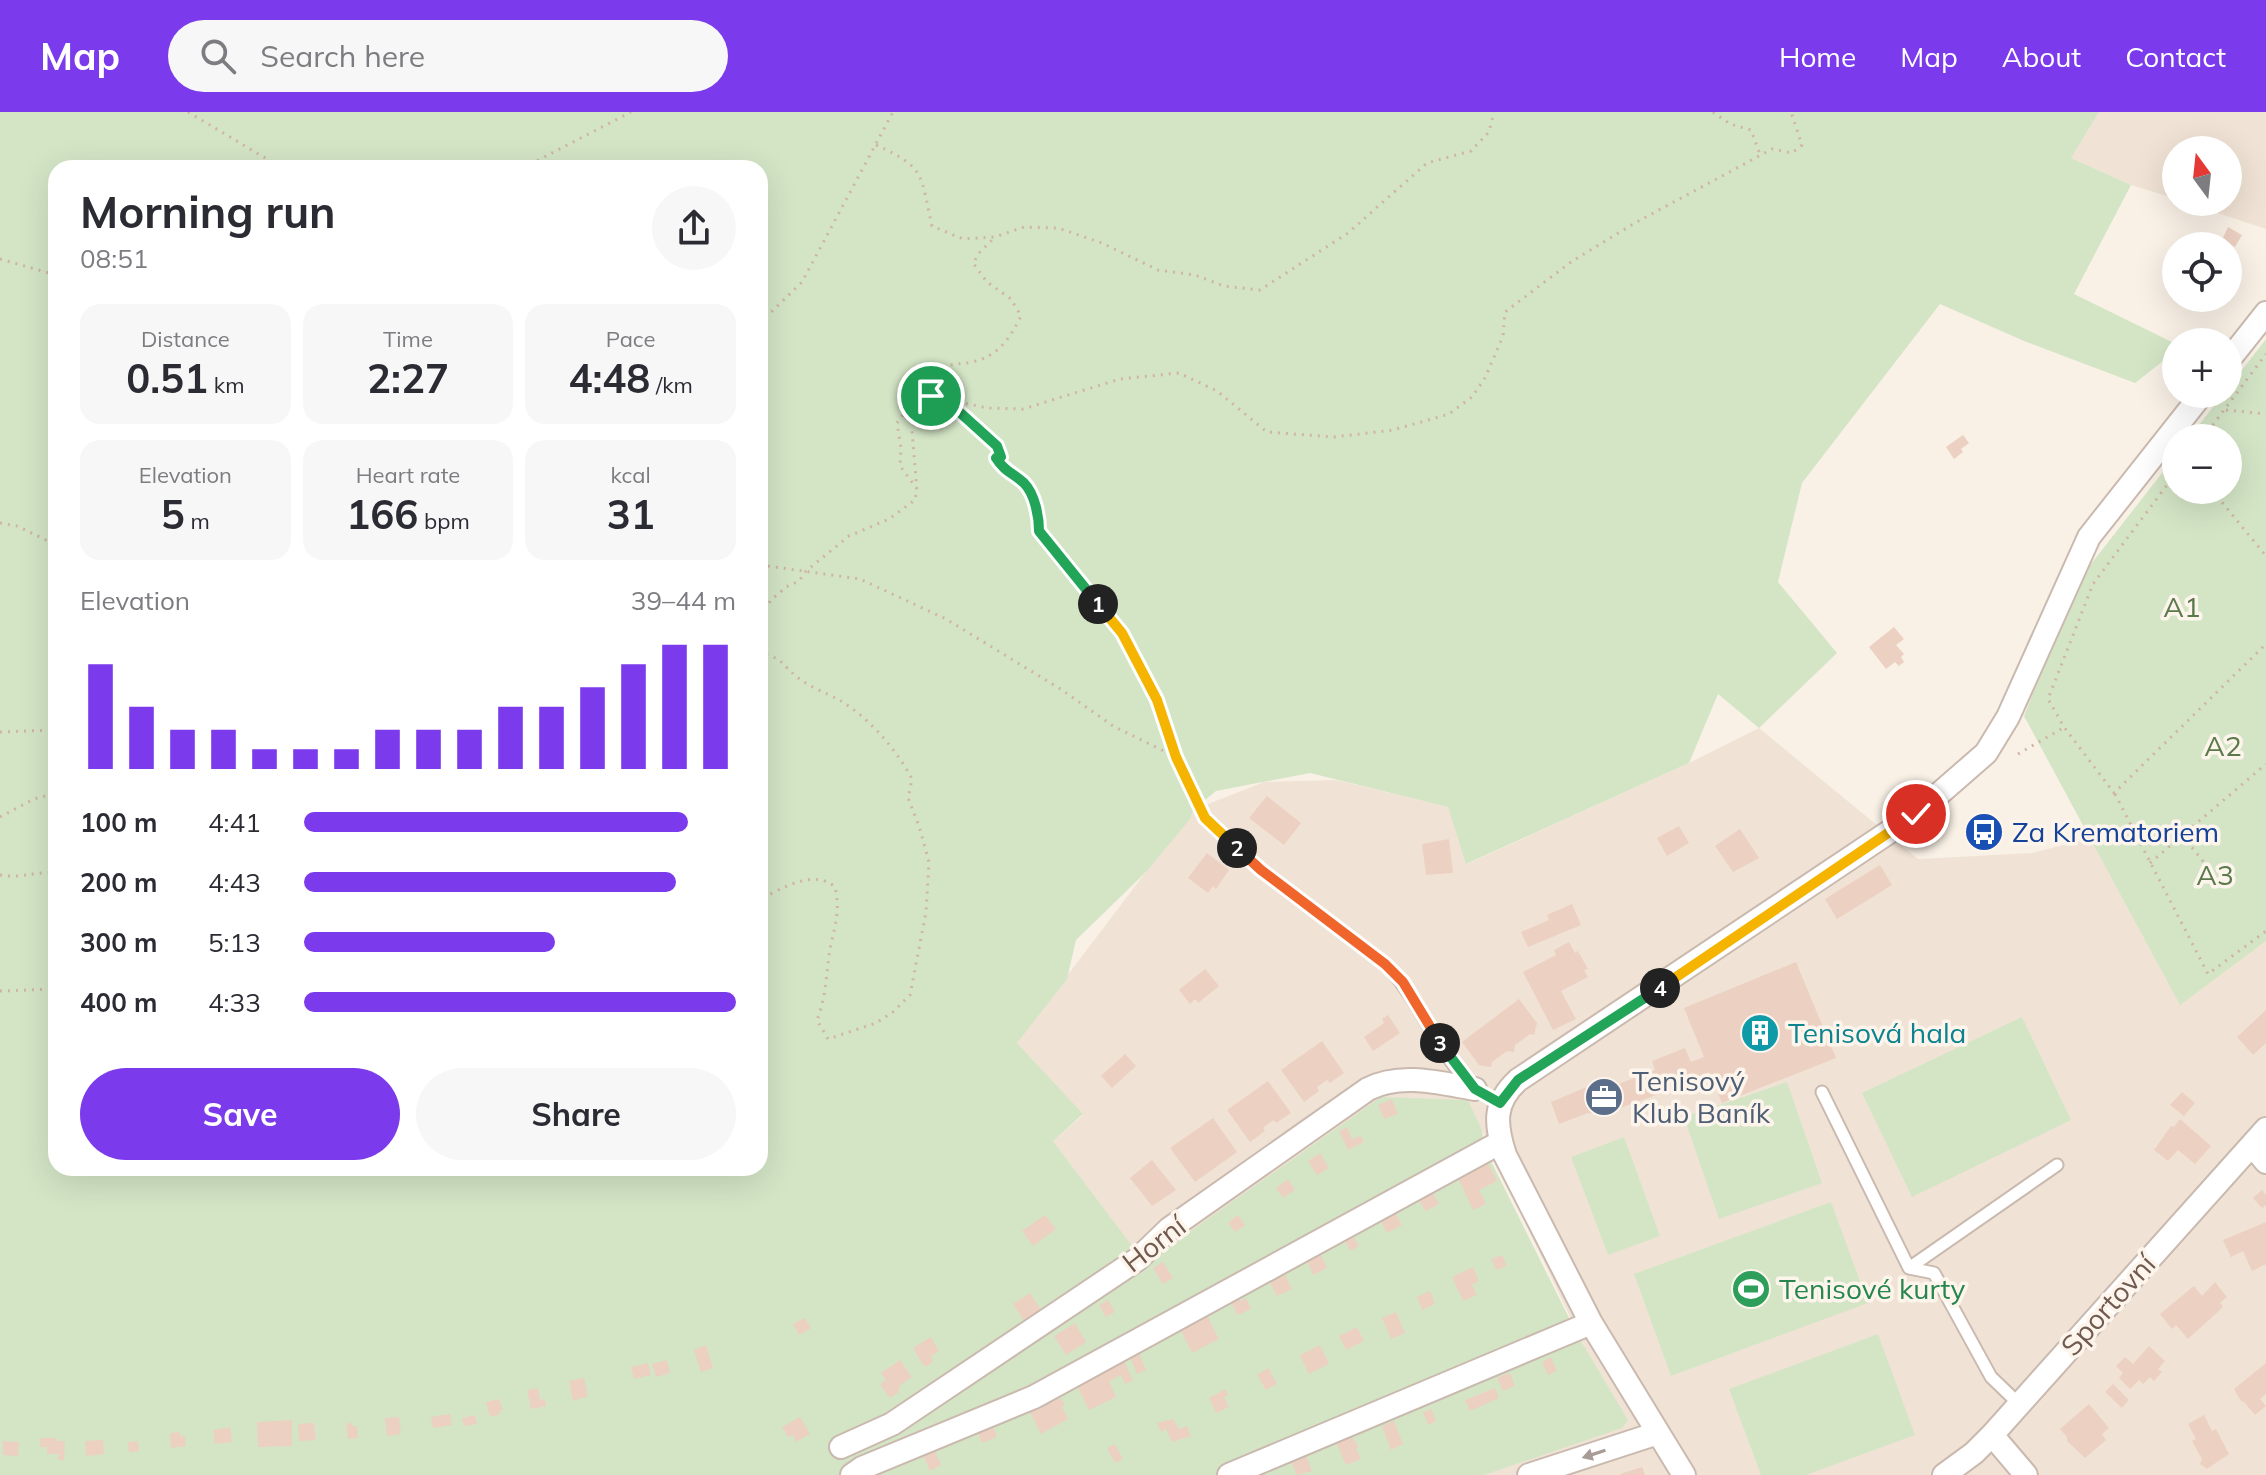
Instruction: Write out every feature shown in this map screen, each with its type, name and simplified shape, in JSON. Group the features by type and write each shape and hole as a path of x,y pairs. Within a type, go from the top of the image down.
{"street":[{"path":"2242,343 2266,313"},
{"path":"1684,1475 1591,1323 1501,1142 1498,1127 1500,1103 1518,1080 1916,814 1986,753 2008,717 2089,537 2191,408"},
{"name":"Horní","path":"841,1447 892,1424 1138,1259 1169,1229 1368,1089 1396,1080 1419,1080 1475,1089"},
{"path":"852,1475 862,1468 1034,1397 1501,1142"},
{"name":"Sportovní","path":"1944,1475 1992,1435 2261,1145"},
{"path":"1229,1475 1591,1323"},
{"path":"1529,1475 1658,1433"},
{"path":"1992,1435 2026,1475"}],"lane":[{"path":"1261,870 1385,964 1403,982 1448,1054 1475,1089 1500,1103"},
{"path":"1822,1092 1909,1268"},
{"path":"1909,1268 2057,1165"},
{"path":"1909,1268 1934,1273 1991,1377 2019,1404"}],"path":[{"path":"188,112 266,160"},
{"path":"538,160 631,112"},
{"path":"768,315 802,282 893,112"},
{"path":"876,145 905,159 920,173 932,226 963,239 995,237 1024,227 1058,228 1102,243 1158,270 1195,275 1224,286 1260,290 1348,233 1427,163 1471,151 1489,132 1494,112"},
{"path":"1713,112 1730,124 1751,130 1761,157"},
{"path":"768,606 786,587 799,581 806,571 849,536 889,519 915,500 917,490 912,431 919,405 931,396 987,408 1023,409 1120,379 1179,373 1217,391 1267,432 1334,437 1393,430 1449,414 1472,397 1485,378 1503,336 1505,312 1571,262 1658,209 1772,149 1792,153 1802,145 1791,112"},
{"path":"917,490 900,466 897,423 936,373 952,363 971,363 991,355 1010,340 1021,316 1011,299 987,282 973,263 995,237"},
{"path":"0,259 48,273"},
{"path":"2214,424 2266,354"},
{"path":"936,373 945,399 997,446 1001,457 996,458 1003,469 1026,485 1039,518 1039,531 1122,633 1157,700 1176,757 1205,818 1261,870"},
{"path":"2224,410 2266,414"},
{"path":"2162,492 2093,584 2048,699 2064,727 2114,793 2208,974 2266,931"},
{"path":"2223,504 2266,556"},
{"path":"0,523 17,526 48,541"},
{"path":"768,566 860,579 946,619 1062,690 1113,726 1176,757"},
{"path":"2114,793 2266,644"},
{"path":"768,655 782,659 797,677 844,703 877,732 906,766 912,779 908,798 929,862 926,912 910,995 876,1023 828,1039 817,1020 824,1004 831,945 837,925 839,905 835,887 820,880 802,881 768,896"},
{"path":"2018,754 2064,727"},
{"path":"0,732 48,730"},
{"path":"2149,864 2266,764"},
{"path":"0,817 48,795"},
{"path":"2182,835 2206,865"},
{"path":"0,875 19,878 39,871 48,872"},
{"path":"0,991 48,989"}],"shaded area":[{"path":"2099,112 2266,112 2266,229 2227,216 2242,216 2242,136 2162,136 2162,195 2131,185 2070,158"},
{"path":"1759,728 1918,859 2032,853 2090,838 2180,1004 2266,941 2266,1475 1480,1475 1622,1427 1468,1101 1145,1264 1053,1141 1083,1115 1016,1043 1193,810 1264,782 1336,780 1449,807 1467,864"}],"green space":[{"path":"0,112 2099,112 2071,158 2131,185 2074,294 2162,337 2162,362 2135,383 2024,341 1940,304 1802,483 1778,582 1837,653 1759,728 1718,694 1689,763 1466,864 1448,807 1310,773 1216,791 1193,810 1190,819 1146,872 1076,940 1067,979 1017,1043 1083,1114 1053,1141 1145,1263 1381,1097 1468,1100 1482,1130 1485,1149 1578,1336 1628,1420 1622,1428 1484,1475 0,1475"},
{"path":"2266,339 2266,941 2180,1005 2024,716 2077,582 2162,473 2162,504 2242,504 2242,424 2200,424 2212,408 2242,408 2242,370"},
{"name":"Tenisové kurty","path":"2022,1017 2071,1120 1912,1197 1862,1093"},
{"name":"Tenisové kurty","path":"1787,1082 1822,1183 1719,1219 1684,1117"},
{"path":"1624,1137 1660,1236 1608,1255 1571,1157"},
{"name":"Tenisové kurty","path":"1831,1202 1868,1303 1671,1376 1634,1274"},
{"name":"Tenisové kurty","path":"1878,1334 1915,1435 1806,1475 1761,1475 1729,1389"}],"building":[{"path":"1963,435 1969,443 1954,459 1946,447"},
{"path":"1894,627 1904,639 1896,645 1904,654 1901,657 1904,662 1899,666 1895,662 1886,669 1869,647"},
{"path":"1267,796 1301,823 1284,845 1249,818"},
{"path":"1679,826 1689,843 1667,856 1657,838"},
{"path":"1740,829 1759,858 1733,872 1715,846"},
{"path":"1449,839 1453,873 1426,875 1422,844"},
{"path":"1207,853 1229,870 1216,889 1213,886 1208,893 1188,878"},
{"path":"1880,865 1892,885 1837,919 1825,899"},
{"path":"1572,904 1581,925 1528,947 1521,932 1549,920 1547,915"},
{"path":"1569,942 1588,969 1584,970 1588,977 1561,991 1576,1019 1553,1030 1523,972 1556,955 1554,950"},
{"name":"Tenisová hala","path":"1796,962 1836,1058 1722,1103 1709,1072 1697,1080 1604,1114 1588,1113 1559,1124 1551,1102 1608,1078 1611,1087 1655,1070 1652,1061 1685,1048 1691,1062 1704,1057 1684,1008"},
{"path":"1205,969 1219,986 1198,1003 1195,999 1190,1004 1179,990"},
{"path":"1519,999 1537,1023 1534,1035 1530,1034 1515,1045 1514,1052 1507,1051 1492,1062 1491,1067 1479,1065 1462,1042"},
{"path":"2266,1010 2266,1043 2253,1055 2237,1037"},
{"path":"1388,1015 1400,1033 1373,1051 1364,1037 1384,1023 1382,1019"},
{"path":"1322,1041 1344,1073 1330,1083 1327,1080 1317,1087 1319,1091 1304,1102 1281,1070"},
{"path":"1125,1054 1136,1066 1112,1088 1101,1076"},
{"path":"1268,1081 1291,1113 1276,1123 1274,1120 1268,1124 1263,1128 1265,1131 1250,1142 1227,1110"},
{"path":"2182,1092 2195,1103 2184,1116 2170,1105"},
{"path":"1392,1099 1398,1114 1384,1119 1378,1105"},
{"path":"1213,1118 1237,1152 1195,1182 1170,1148"},
{"path":"2180,1119 2211,1146 2195,1164 2178,1150 2168,1161 2154,1150"},
{"path":"1347,1127 1352,1139 1361,1136 1364,1142 1348,1150 1339,1131"},
{"path":"1320,1153 1329,1168 1317,1175 1308,1161"},
{"path":"1152,1160 1176,1190 1152,1206 1130,1178"},
{"path":"1488,1163 1497,1181 1479,1190 1486,1204 1473,1210 1458,1178 1465,1175 1463,1171"},
{"path":"1288,1179 1295,1190 1283,1198 1276,1188"},
{"path":"2262,1190 2266,1195 2266,1205 2262,1208 2253,1198"},
{"path":"1432,1191 1439,1204 1426,1211 1417,1198"},
{"path":"1395,1213 1402,1225 1387,1233 1381,1221"},
{"path":"1045,1215 1056,1229 1033,1246 1022,1231"},
{"path":"1238,1215 1245,1225 1235,1232 1228,1223"},
{"path":"2266,1222 2266,1264 2252,1271 2243,1251 2231,1257 2223,1240"},
{"path":"1354,1237 1359,1246 1350,1251 1345,1241"},
{"path":"1320,1253 1327,1268 1313,1275 1307,1260"},
{"path":"1502,1255 1507,1266 1496,1270 1491,1259"},
{"path":"1163,1262 1173,1278 1163,1284 1153,1268"},
{"path":"1473,1267 1479,1281 1472,1285 1477,1295 1463,1301 1452,1277"},
{"path":"1285,1275 1292,1289 1277,1296 1270,1283"},
{"path":"2215,1282 2227,1297 2220,1303 2223,1307 2188,1339 2176,1325 2172,1329 2160,1314 2194,1286 2202,1296"},
{"path":"1430,1291 1435,1304 1422,1310 1417,1297"},
{"path":"1030,1293 1041,1310 1024,1321 1013,1304"},
{"path":"1239,1298 1240,1301 1246,1298 1251,1309 1237,1315 1231,1302"},
{"path":"1108,1300 1115,1312 1106,1317 1099,1305"},
{"path":"1396,1312 1405,1333 1391,1339 1382,1318"},
{"path":"1206,1314 1219,1339 1192,1353 1180,1329"},
{"path":"805,1318 811,1328 799,1335 793,1324"},
{"path":"1075,1323 1086,1342 1066,1355 1054,1336"},
{"path":"1357,1327 1364,1341 1346,1350 1339,1336"},
{"path":"931,1337 939,1351 931,1356 933,1362 927,1366 923,1365 913,1348"},
{"path":"706,1345 713,1368 701,1372 694,1350"},
{"path":"1320,1345 1329,1364 1309,1374 1300,1355"},
{"path":"2149,1346 2165,1361 2158,1369 2162,1372 2154,1381 2150,1377 2143,1384 2139,1380 2130,1389 2119,1378 2123,1373 2116,1366 2125,1357 2133,1364"},
{"path":"1139,1353 1146,1370 1137,1374 1130,1357"},
{"path":"1551,1357 1557,1371 1548,1375 1542,1362"},
{"path":"1123,1359 1133,1380 1125,1384 1121,1375 1109,1381 1116,1397 1089,1410 1076,1384"},
{"path":"667,1360 670,1373 656,1377 652,1364"},
{"path":"900,1360 912,1377 899,1386 899,1392 888,1396 880,1384 886,1380 881,1373"},
{"path":"648,1363 651,1375 634,1379 631,1367"},
{"path":"2266,1363 2266,1394 2260,1399 2266,1406 2255,1415 2234,1389"},
{"path":"1268,1368 1277,1384 1266,1390 1257,1375"},
{"path":"1510,1373 1515,1386 1503,1391 1497,1378"},
{"path":"584,1378 588,1396 573,1401 569,1381"},
{"path":"2113,1384 2129,1400 2122,1408 2105,1392"},
{"path":"538,1388 540,1400 545,1399 546,1406 531,1409 527,1390"},
{"path":"1495,1388 1499,1398 1470,1411 1465,1400"},
{"path":"1226,1389 1228,1395 1224,1397 1229,1407 1216,1413 1209,1398"},
{"path":"1061,1398 1068,1419 1041,1434 1030,1412"},
{"path":"499,1399 503,1410 490,1417 486,1402"},
{"path":"2089,1404 2109,1428 2102,1434 2106,1440 2085,1458 2067,1441 2060,1429"},
{"path":"1431,1409 1436,1421 1428,1425 1423,1412"},
{"path":"450,1414 452,1425 433,1428 431,1417"},
{"path":"475,1415 477,1424 464,1426 462,1418"},
{"path":"2204,1415 2212,1431 2216,1429 2229,1454 2207,1469 2200,1464 2202,1459 2192,1441 2196,1439 2188,1424"},
{"path":"399,1417 401,1434 387,1436 385,1418"},
{"path":"800,1417 810,1434 796,1442 793,1435 788,1437 782,1427"},
{"path":"1173,1419 1179,1429 1187,1426 1191,1436 1172,1442 1166,1429 1161,1432 1157,1423"},
{"path":"292,1420 292,1446 258,1447 257,1422"},
{"path":"1394,1421 1403,1444 1391,1450 1382,1426"},
{"path":"314,1423 316,1440 299,1441 298,1424"},
{"path":"352,1423 352,1426 357,1426 358,1438 348,1439 346,1424"},
{"path":"993,1426 997,1437 982,1443 977,1432"},
{"path":"230,1427 232,1442 215,1444 213,1430"},
{"path":"180,1432 180,1437 185,1436 186,1446 171,1448 170,1433"},
{"path":"1351,1436 1359,1447 1356,1448 1361,1459 1346,1465 1336,1442"},
{"path":"40,1438 65,1441 64,1460 58,1460 59,1454 47,1454 47,1447 40,1447"},
{"path":"103,1440 104,1454 86,1456 85,1441"},
{"path":"3,1441 19,1442 18,1456 3,1455"},
{"path":"138,1441 139,1451 129,1452 128,1442"},
{"path":"1115,1444 1123,1459 1115,1463 1107,1448"},
{"path":"934,1449 941,1465 930,1471 920,1455"},
{"path":"1306,1455 1312,1471 1297,1475 1291,1461"},
{"path":"1642,1467 1645,1475 1620,1475 1620,1474"}],"place":[{"name":"Za Krematoriem","path":"1984,832"},
{"name":"Tenisová hala","path":"1760,1033"},
{"name":"Tenisový Klub Baník","path":"1604,1097"},
{"name":"Tenisové kurty","path":"1751,1289"}],"route":[{"path":"931,396 945,399 997,446 1001,457 996,458 1003,469 1026,485 1039,518 1039,531 1122,633 1157,700 1176,757 1205,818 1261,870 1385,964 1403,982 1461,1073 1475,1089 1500,1103 1518,1080 1916,814"}],"park label":[{"name":"A1","path":"2182,607"},
{"name":"A2","path":"2223,746"},
{"name":"A3","path":"2215,875"}]}
